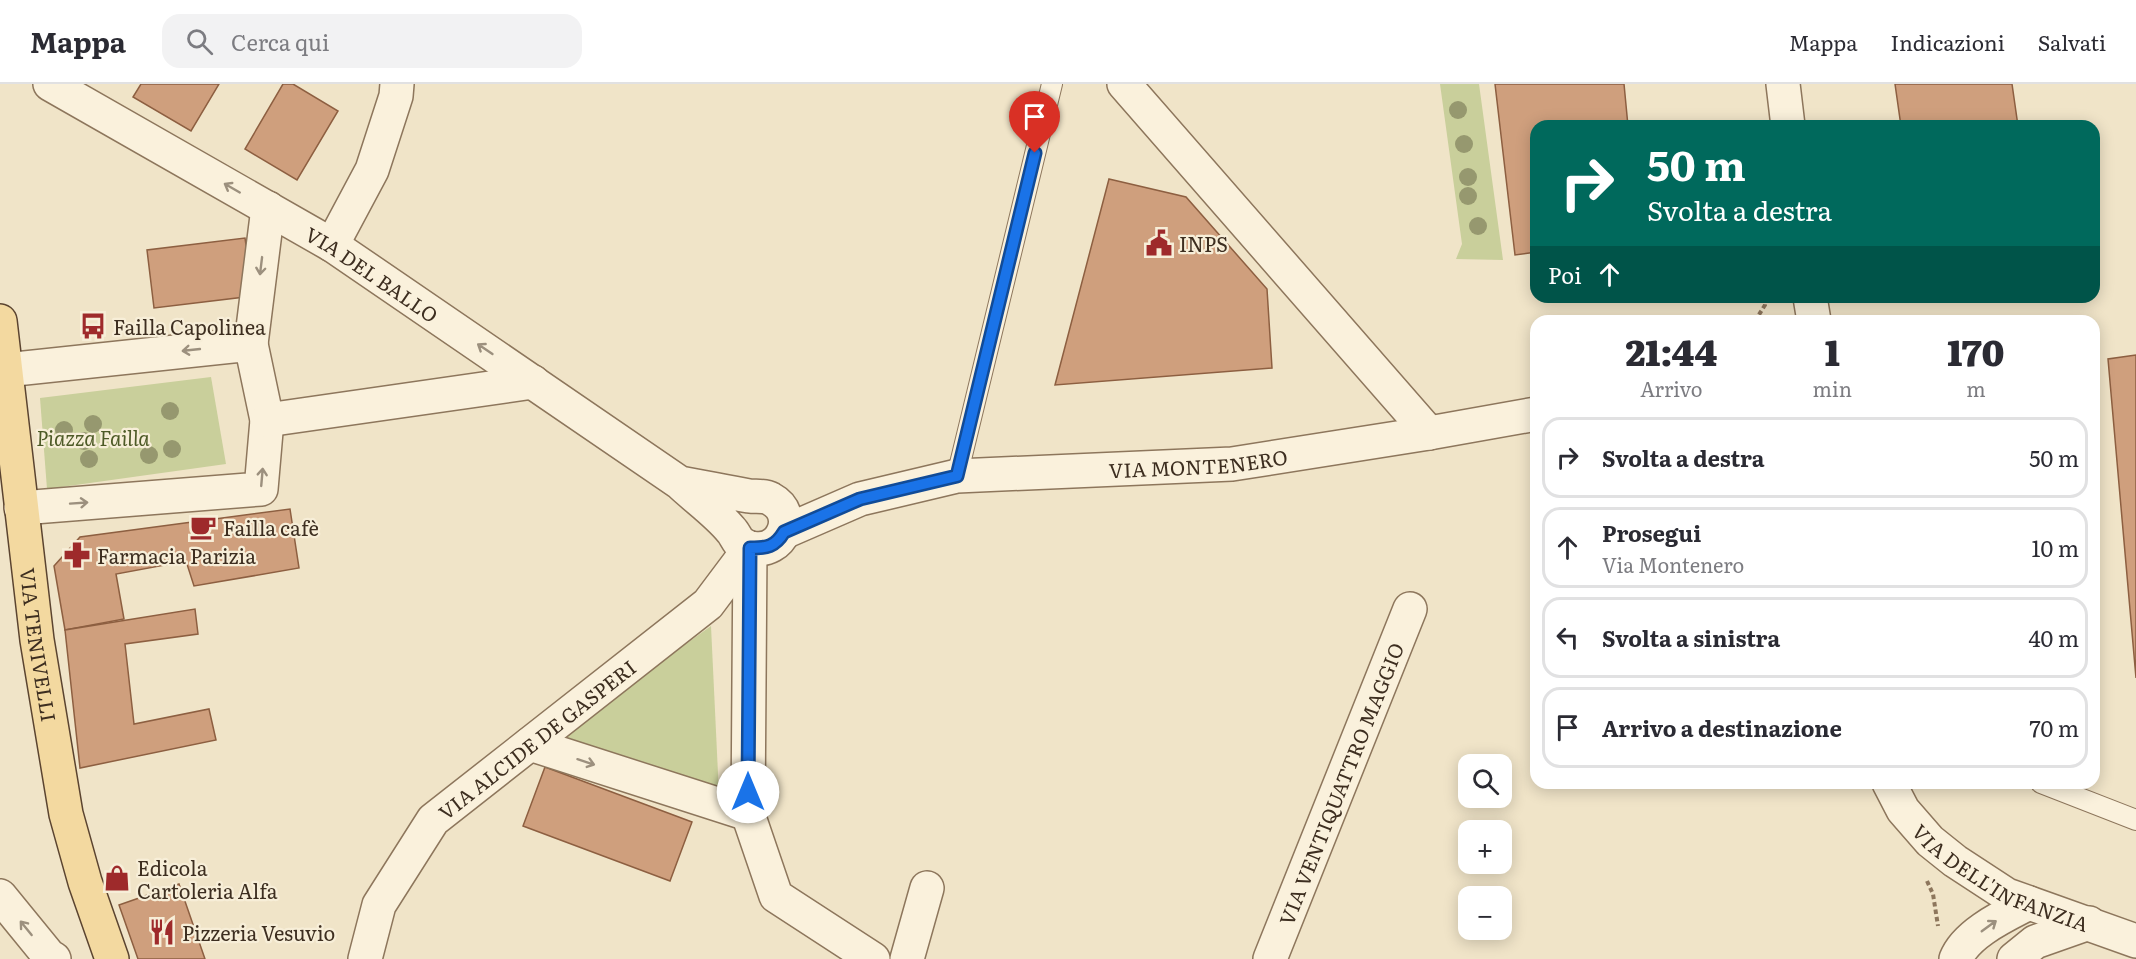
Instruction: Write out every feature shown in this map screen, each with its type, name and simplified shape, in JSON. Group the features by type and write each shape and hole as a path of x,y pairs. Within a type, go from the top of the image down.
{"main road":[{"name":"VIA TENIVELLI","path":"0,321 37,640 66,814 84,882 112,959"}],"street":[{"name":"VIA DEL BALLO","path":"50,84 332,245 680,483 741,539"},
{"path":"332,245 372,170 396,96 397,84"},
{"path":"1124,84 1429,433"},
{"path":"1783,84 1787,120"},
{"path":"21,508 261,489 267,420 251,344 268,208"},
{"path":"6,370 251,344"},
{"path":"267,420 533,382"},
{"name":"VIA MONTENERO","path":"784,532 860,499 957,476 1232,464 1530,415"},
{"name":"VIA MONTENERO","path":"680,483 763,498 860,499"},
{"path":"741,539 767,548 778,542 784,532 785,519 782,508 763,498 739,503 732,515 741,539 747,814 776,896 873,959"},
{"name":"VIA ALCIDE DE GASPERI","path":"365,959 379,905 433,820 708,604 741,539"},
{"name":"VIA VENTIQUATTRO MAGGIO","path":"1270,959 1410,609"},
{"path":"530,744 747,814"},
{"name":"VIA DELL'INFANZIA","path":"1891,789 1903,810 1930,841 1955,861 2007,895 2136,941"},
{"path":"907,959 927,888"},
{"path":"0,896 49,958"},
{"path":"1956,959 1972,939 1998,919 2029,903"},
{"path":"2014,959 2035,942 2089,923"}],"lane":[{"path":"957,476 1052,84"},
{"path":"2056,789 2136,820"}],"green space":[{"path":"1440,84 1479,84 1503,260 1456,259 1462,244"},
{"name":"Piazza Failla","path":"211,377 226,464 47,489 40,398"},
{"path":"711,626 719,795 551,740"}],"building":[{"path":"141,84 219,84 191,131 133,97"},
{"path":"283,84 293,84 338,111 297,180 245,149"},
{"path":"1495,84 1624,84 1627,120 1530,120 1530,253 1515,255"},
{"path":"1895,84 2012,84 2017,120 1900,120"},
{"name":"INPS","path":"1109,179 1186,197 1267,289 1272,368 1055,385"},
{"path":"245,238 253,296 154,308 147,250"},
{"path":"2136,355 2136,678 2108,359"},
{"path":"290,509 299,568 194,586 186,561 116,574 124,619 65,630 54,566 80,537"},
{"path":"195,609 198,634 125,644 134,724 209,709 216,740 80,768 65,630"},
{"path":"545,767 692,822 670,881 523,826"},
{"name":"Pizzeria Vesuvio","path":"179,884 205,959 138,959 119,905"}],"place":[{"name":"INPS","path":"1159,243"},
{"name":"Failla Capolinea","path":"93,326"},
{"name":"Failla cafè","path":"203,527"},
{"name":"Farmacia Parizia","path":"77,555"},
{"name":"Edicola Cartoleria Alfa","path":"117,878"},
{"name":"Pizzeria Vesuvio","path":"162,932"}],"route":[{"path":"748,792 750,548 767,548 778,542 784,532 860,499 957,476 1035,153"}]}
